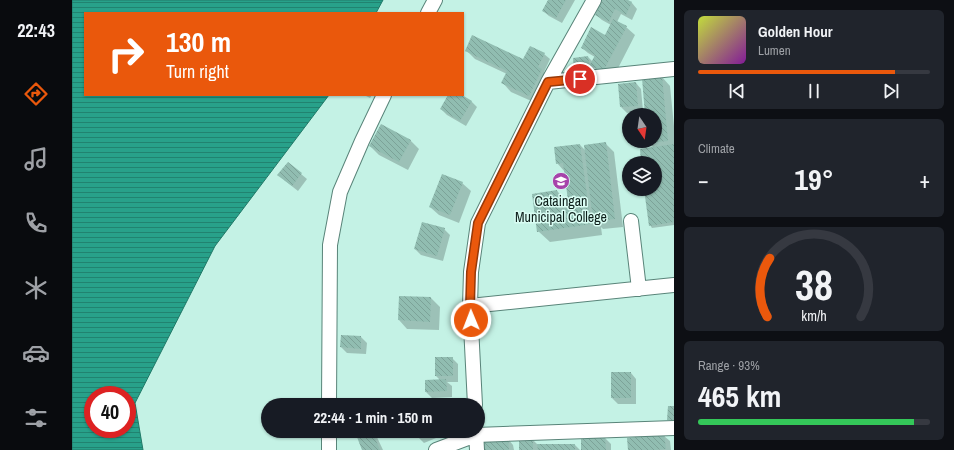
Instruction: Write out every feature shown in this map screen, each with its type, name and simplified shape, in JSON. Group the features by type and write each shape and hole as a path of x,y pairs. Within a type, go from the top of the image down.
{"street":[{"path":"429,12 436,0"},
{"path":"475,398 470,306 471,272 478,223 548,82 594,0"},
{"path":"548,82 674,70"},
{"path":"329,398 330,245 340,192 362,140 384,96"},
{"path":"631,221 639,289"},
{"path":"470,306 674,285"},
{"path":"485,433 674,428"},
{"path":"329,438 329,450"},
{"path":"436,450 464,438"},
{"path":"476,438 477,450"}],"shaded area":[{"path":"72,0 383,0 377,12 84,12 84,96 328,96 215,246 136,401 136,386 84,386 84,438 136,438 136,409 143,450 72,450"}],"building":[{"path":"548,0 566,0 556,18 542,11"},
{"path":"602,0 628,0 632,2 626,15 615,9 609,22 595,15"},
{"path":"613,19 627,26 603,72 590,65 595,55 581,48 591,27 605,35"},
{"path":"472,35 523,59 530,46 545,53 538,67 542,69 529,96 501,83 507,71 465,51"},
{"path":"588,56 590,70 574,72 573,58"},
{"path":"662,76 668,141 662,142 662,108 644,108 642,78"},
{"path":"636,82 638,106 620,107 618,84"},
{"path":"447,96 464,96 472,101 460,121 440,109"},
{"path":"381,124 411,140 399,162 369,146"},
{"path":"606,142 615,219 593,221 584,145"},
{"path":"580,144 591,224 537,232 532,194 557,190 560,209 569,208 563,163 556,164 554,147"},
{"path":"674,144 674,222 649,226 645,196 662,196 662,156 640,156 640,149 662,148 662,146"},
{"path":"288,162 302,173 292,186 277,175"},
{"path":"442,174 463,182 450,215 429,207"},
{"path":"422,222 445,228 437,256 414,249"},
{"path":"399,296 431,297 430,322 398,320"},
{"path":"341,335 361,336 361,349 340,347"},
{"path":"435,357 453,357 453,376 435,376"},
{"path":"611,372 631,372 631,398 611,398"},
{"path":"446,379 447,391 425,392 425,380"},
{"path":"668,406 674,406 674,420 667,420"},
{"path":"664,434 666,449 628,450 627,438"},
{"path":"605,437 606,450 581,450 581,438"},
{"path":"357,438 375,438 380,450 362,450"},
{"path":"508,438 509,450 484,450 484,439"},
{"path":"519,439 533,439 533,450 519,450"},
{"path":"537,444 575,444 575,450 538,450"}],"place":[{"name":"Cataingan Municipal College","path":"561,181"}],"route":[{"path":"471,320 471,272 478,223 548,82 580,79"}]}
